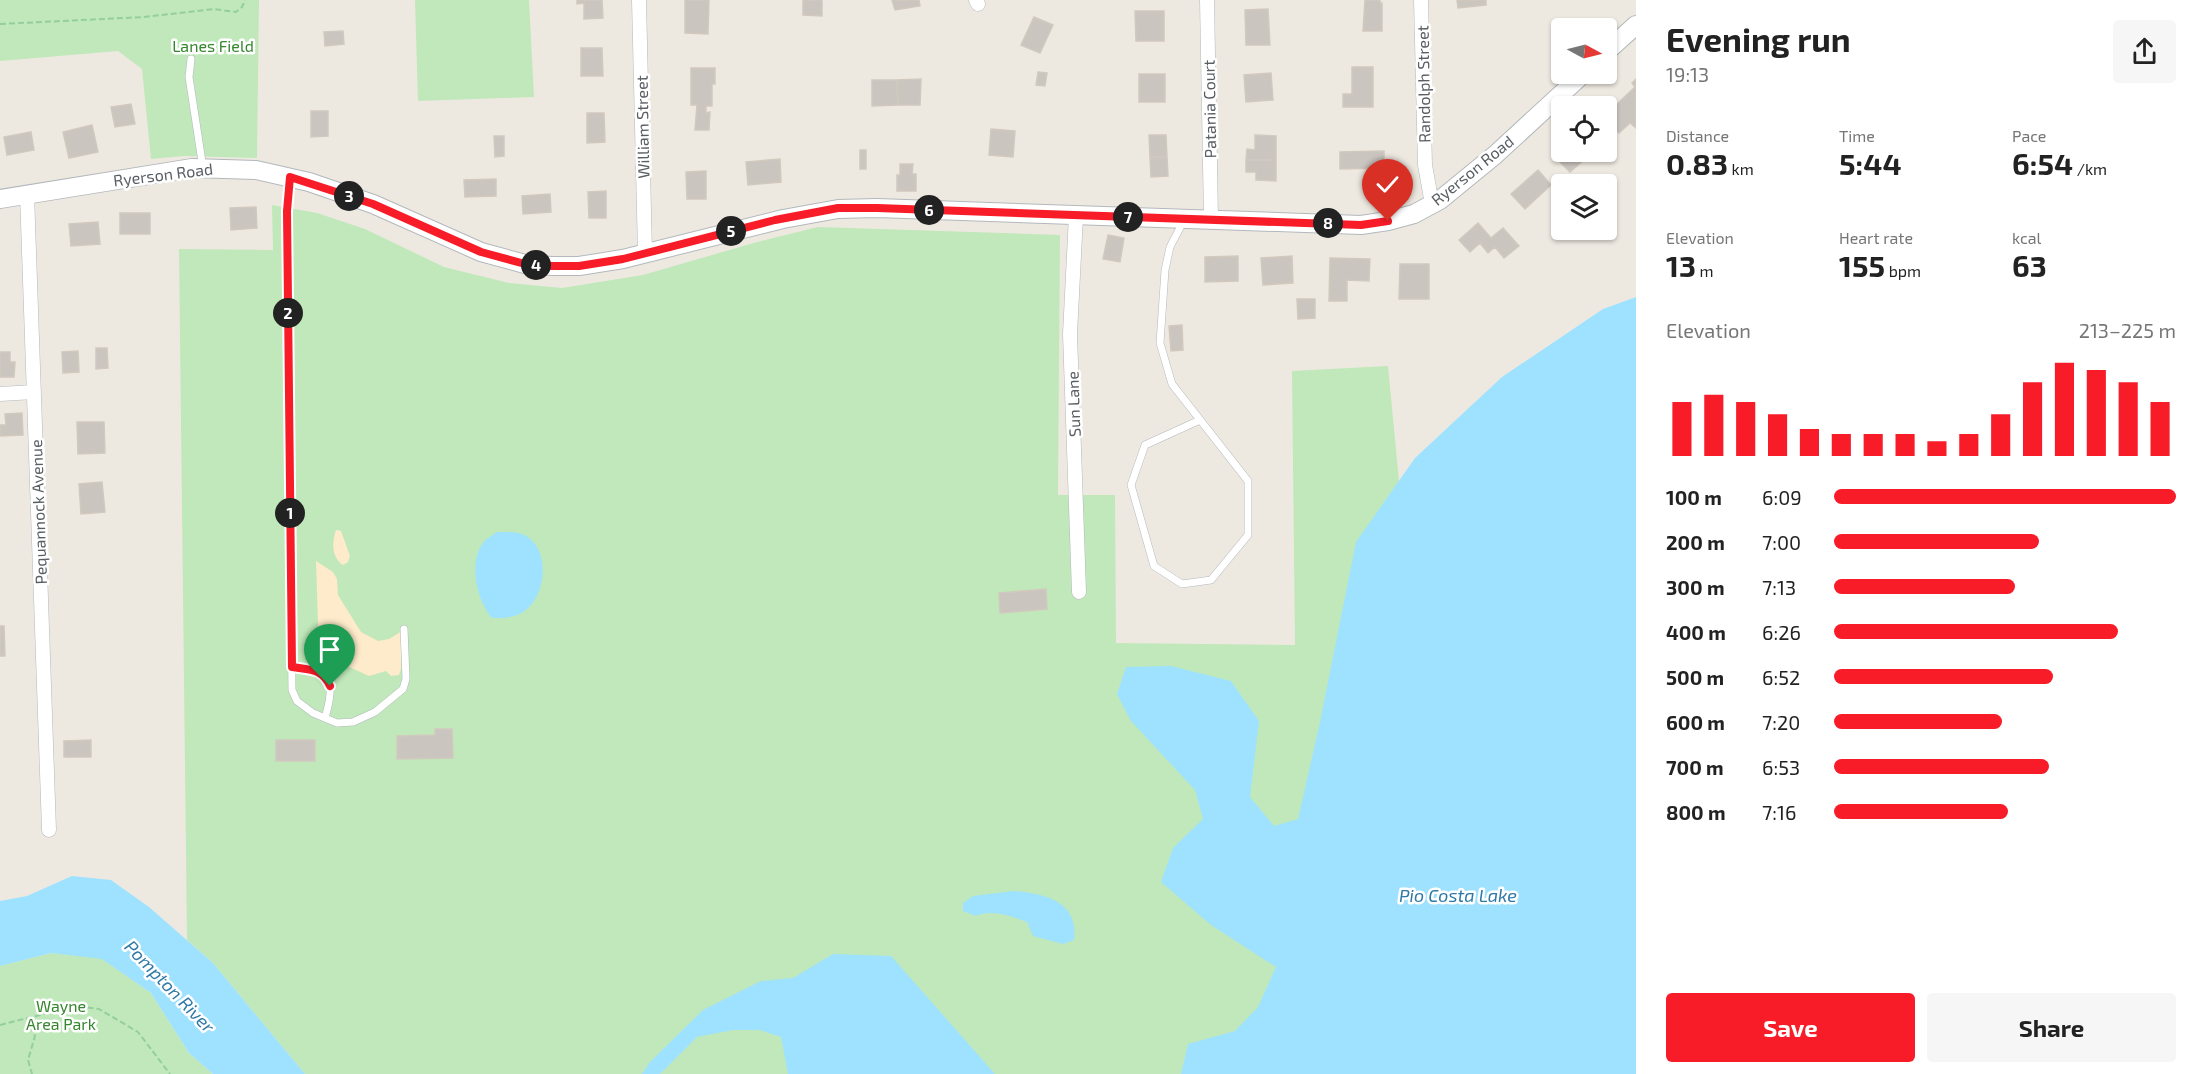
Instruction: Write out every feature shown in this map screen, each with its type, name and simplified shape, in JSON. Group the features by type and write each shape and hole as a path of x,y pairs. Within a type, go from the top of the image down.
{"street":[{"name":"William Street","path":"639,0 645,253"},
{"name":"Patania Court","path":"1207,0 1211,218"},
{"name":"Randolph Street","path":"1421,0 1425,165 1432,204"},
{"path":"1617,39 1636,25"},
{"name":"Ryerson Road","path":"0,199 164,171 203,168 256,170 290,177 373,204 481,252 525,264 552,266 579,266 645,253 765,223 838,208 1211,218 1361,225 1414,214 1432,204 1495,156 1572,84"},
{"name":"Pequannock Avenue","path":"27,194 49,830"},
{"name":"Sun Lane","path":"1076,216 1070,334 1079,592"},
{"path":"0,394 34,393"}],"lane":[{"path":"190,59 189,77 203,168"},
{"path":"290,177 287,211 292,690 297,701 313,713 337,723 353,722 375,712 403,689 406,679 404,629"},
{"path":"1186,218 1170,247 1165,270 1160,344 1172,384 1200,420 1248,482 1248,535 1211,580 1182,584 1154,566 1131,485 1145,445 1200,420"},
{"path":"292,667 317,671 326,676 330,686 330,699 325,718"}],"path":[{"path":"0,24 134,17 214,9 236,12 242,7 244,0"},
{"path":"0,1025 75,1006 99,1009 138,1032 170,1074"},
{"path":"27,1018 35,1036 28,1060 32,1074"}],"green space":[{"name":"Lanes Field","path":"0,0 259,0 257,158 183,156 151,159 142,69 118,51 0,61"},
{"path":"415,0 529,0 534,97 418,101"},
{"path":"272,205 317,213 365,229 444,267 509,283 562,288 643,275 818,227 1060,235 1058,495 1115,495 1116,643 1295,645 1292,371 1388,366 1399,481 1255,1074 305,1074 213,963 187,940 179,249 273,250"},
{"name":"Wayne Area Park","path":"51,953 102,958 151,993 189,1053 213,1074 0,1074 0,966"}],"sand":[{"path":"336,530 341,531 350,556 348,562 343,565 334,554"},
{"path":"316,561 333,572 337,579 338,595 361,632 378,641 389,639 402,631 399,675 391,676 386,671 369,676 347,666 341,660 319,655"}],"water":[{"name":"Pio Costa Lake","path":"1636,297 1636,1074 1181,1074 1188,1044 1235,1031 1258,1007 1276,967 1211,925 1161,882 1173,848 1203,819 1195,790 1131,721 1117,694 1126,667 1171,666 1231,681 1259,721 1250,797 1274,826 1298,819 1356,542 1415,458 1502,377 1603,309"},
{"path":"497,532 518,533 529,538 536,545 542,564 541,584 533,602 523,612 506,618 492,618 482,602 476,582 478,551 483,543"},
{"name":"Pompton River","path":"72,876 111,880 149,907 213,963 305,1074 213,1074 189,1053 151,993 102,959 51,953 0,966 0,901 27,896"},
{"path":"1013,891 1047,897 1065,908 1071,916 1074,940 1063,944 1033,936 1027,922 995,913 976,916 963,911 963,903 973,896"},
{"path":"833,954 891,956 995,1074 788,1074 781,1037 760,1030 733,1030 697,1037 660,1074 642,1074 650,1062 703,1010 761,981 793,978"}],"building":[{"path":"577,0 602,0 603,18 584,19 584,3 577,4"},
{"path":"685,0 709,0 708,34 685,33"},
{"path":"803,0 822,0 822,16 803,15"},
{"path":"892,0 919,0 920,6 895,10"},
{"path":"1365,0 1380,0 1382,3 1382,31 1363,31"},
{"path":"1457,0 1486,0 1486,5 1458,8"},
{"path":"1268,9 1270,45 1246,45 1245,10"},
{"path":"1135,11 1164,11 1164,41 1136,41"},
{"path":"1034,17 1053,25 1040,53 1021,45"},
{"path":"343,31 344,44 325,46 324,32"},
{"path":"581,48 602,48 603,76 581,76"},
{"path":"1352,67 1373,67 1373,107 1343,107 1343,94 1352,94"},
{"path":"691,68 715,68 712,106 706,106 706,113 710,112 709,130 695,130 697,105 691,105"},
{"path":"1038,72 1047,73 1045,86 1036,85"},
{"path":"1271,73 1273,100 1246,102 1244,75"},
{"path":"1139,74 1165,74 1165,102 1139,102"},
{"path":"921,79 920,105 898,105 897,80"},
{"path":"1636,79 1636,128 1630,123 1619,133 1617,131 1617,104 1635,87 1632,83"},
{"path":"872,80 897,80 898,105 872,106"},
{"path":"131,104 135,124 115,127 111,107"},
{"path":"311,111 328,111 328,136 311,137"},
{"path":"587,113 604,113 605,142 587,143"},
{"path":"92,125 98,152 69,158 63,132"},
{"path":"991,129 1015,131 1013,157 989,155"},
{"path":"31,132 34,150 7,155 4,137"},
{"path":"1149,135 1166,135 1167,157 1150,157"},
{"path":"1255,135 1276,136 1276,160 1246,160 1247,149 1255,150"},
{"path":"494,136 504,136 504,156 495,157"},
{"path":"860,150 866,150 866,169 860,169"},
{"path":"1384,151 1384,168 1340,169 1340,152"},
{"path":"1150,157 1167,157 1168,176 1151,177"},
{"path":"780,159 781,182 748,185 746,162"},
{"path":"1246,160 1276,160 1276,181 1256,180 1256,172 1246,172"},
{"path":"1560,162 1582,162 1570,172"},
{"path":"900,164 913,164 912,174 916,174 916,191 897,191"},
{"path":"1538,170 1551,185 1525,209 1511,194"},
{"path":"706,171 706,199 687,199 686,172"},
{"path":"496,179 496,196 465,197 464,180"},
{"path":"606,191 606,218 589,218 588,192"},
{"path":"550,194 551,212 523,214 522,196"},
{"path":"256,207 257,228 231,230 230,208"},
{"path":"120,213 150,213 150,234 120,234"},
{"path":"98,222 100,244 71,246 69,224"},
{"path":"1478,223 1491,238 1503,228 1519,246 1504,258 1495,247 1488,253 1480,243 1470,252 1459,240"},
{"path":"1108,235 1124,238 1120,262 1103,259"},
{"path":"1238,256 1238,281 1205,282 1205,257"},
{"path":"1292,256 1293,283 1263,285 1261,258"},
{"path":"1330,258 1370,259 1369,281 1347,280 1347,301 1329,301"},
{"path":"1400,264 1429,264 1429,299 1399,299"},
{"path":"1297,299 1315,299 1315,318 1298,319"},
{"path":"1182,325 1183,350 1171,351 1169,326"},
{"path":"96,348 107,348 108,368 96,369"},
{"path":"78,351 79,372 63,373 62,352"},
{"path":"0,352 10,352 10,362 15,362 14,377 0,377"},
{"path":"22,413 23,435 0,436 0,425 6,425 5,414"},
{"path":"77,422 104,422 105,453 78,454"},
{"path":"102,482 105,512 81,514 79,484"},
{"path":"1046,589 1047,609 1000,613 999,593"},
{"path":"0,626 4,626 5,656 0,656"},
{"path":"435,729 452,729 453,758 397,759 397,736 435,735"},
{"path":"91,740 91,757 64,757 64,741"},
{"path":"276,740 315,740 315,761 276,761"}],"route":[{"path":"330,686 326,676 317,671 292,667 287,211 290,177 373,204 498,258 525,264 552,266 579,266 623,259 775,220 838,208 1211,218 1361,225 1388,221"}]}
